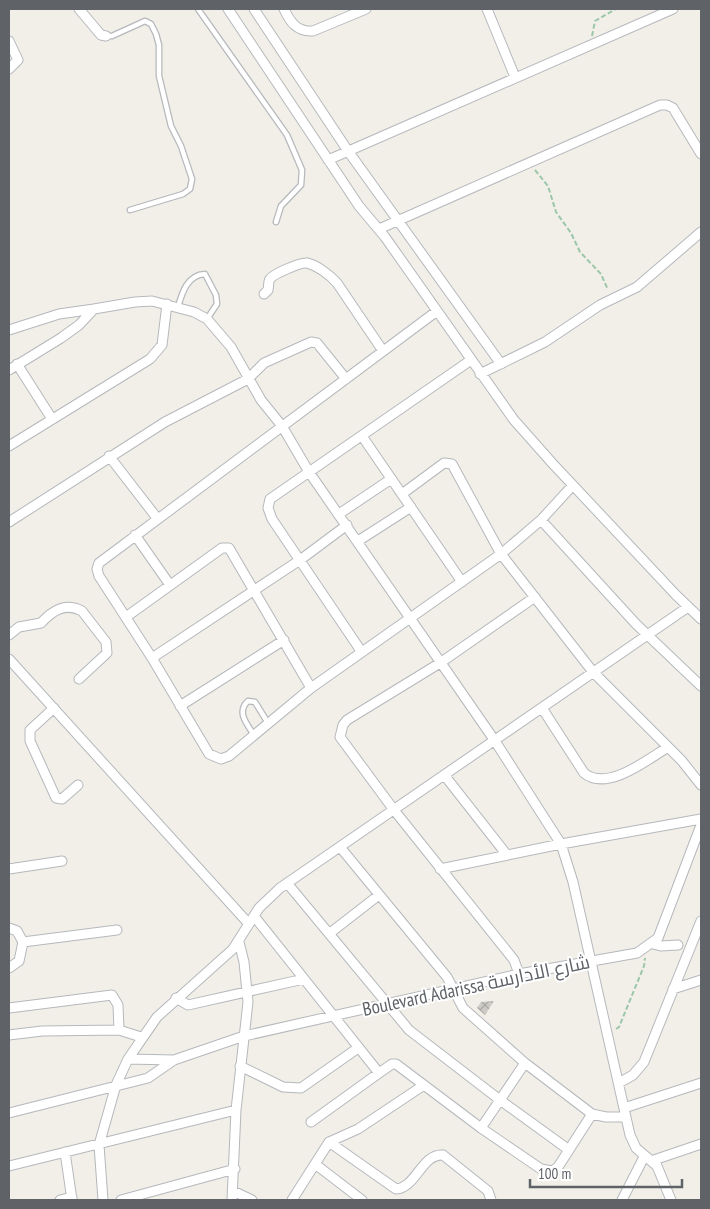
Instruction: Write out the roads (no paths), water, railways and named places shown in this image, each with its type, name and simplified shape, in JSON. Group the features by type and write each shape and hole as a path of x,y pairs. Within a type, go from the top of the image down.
{"street":[{"path":"79,9 101,35 106,36"},
{"path":"228,9 366,216 379,229 438,311 480,374 533,442 701,619"},
{"path":"254,9 348,151 501,364"},
{"path":"284,9 294,26 307,32 366,9"},
{"path":"487,9 516,76"},
{"path":"328,160 516,76 673,9"},
{"path":"9,41 18,56 18,60 9,69"},
{"path":"379,229 664,104 674,108 701,154"},
{"path":"480,374 558,335 610,300 644,282 701,232"},
{"path":"264,294 268,290 269,280 273,276 306,262 332,277 383,351"},
{"path":"9,330 59,314 152,301 194,312 207,319 231,347 261,400 282,426 310,472 495,741 561,844 573,882 625,1112 636,1148 661,1173 667,1199"},
{"path":"9,446 150,359 158,352 162,345 167,304"},
{"path":"9,370 62,338 79,325 94,309"},
{"path":"438,311 101,560 97,566 99,576 152,658 209,754 216,759 229,756 311,688 501,554 541,520 573,485"},
{"path":"9,522 74,482 109,456 165,422 248,379 264,363 311,342 318,343 346,379"},
{"path":"361,651 272,519 268,503 273,495 310,472 471,360"},
{"path":"18,364 52,419"},
{"path":"362,436 462,582"},
{"path":"109,456 158,518"},
{"path":"402,494 444,463 452,464 501,554 593,672 668,747 701,785"},
{"path":"339,514 391,479"},
{"path":"358,542 411,507"},
{"path":"541,520 636,624 649,634 701,686"},
{"path":"152,658 300,560 347,525"},
{"path":"135,535 170,585"},
{"path":"126,617 222,548 227,547 233,551 311,688"},
{"path":"519,974 514,960 440,869 341,741 340,732 347,720 440,663 535,597"},
{"path":"103,1200 99,1145 116,1085 128,1060 141,1037 176,998 239,942 254,916 272,894 688,607"},
{"path":"9,635 20,627 41,623 51,611 61,608 77,608 82,611 106,642 107,653 102,660 80,679"},
{"path":"180,706 284,640"},
{"path":"9,659 249,924"},
{"path":"54,708 30,730 30,741 56,798 62,799 78,785"},
{"path":"542,708 584,773 591,779 600,780 612,777 638,766 668,747"},
{"path":"445,776 507,855"},
{"path":"440,869 561,844 701,819"},
{"path":"650,946 658,938 701,825"},
{"path":"340,847 447,977 463,1008 524,1062 592,1114 606,1117 625,1112 701,1083"},
{"path":"9,869 62,861"},
{"path":"287,883 409,1030 569,1150"},
{"path":"330,933 380,896"},
{"path":"254,916 379,1073"},
{"path":"619,1083 633,1074 644,1062 701,921"},
{"path":"9,928 17,931 23,942 19,961 9,968"},
{"path":"23,942 117,930"},
{"path":"239,942 247,992 236,1110 233,1196 252,1200"},
{"path":"650,946 678,945"},
{"name":"Boulevard Adarissa شارع الأدارسة","path":"9,1113 148,1078 174,1060 244,1036 519,974 637,953 650,946"},
{"path":"176,998 188,1005 304,978"},
{"path":"673,989 701,980"},
{"path":"9,1008 112,995 118,1005 119,1030"},
{"path":"9,1035 42,1031 119,1030 141,1037"},
{"path":"240,1066 282,1087 301,1088 358,1048"},
{"name":"Boulevard Adarissa شارع الأدارسة","path":"128,1060 174,1060"},
{"path":"481,1128 524,1062"},
{"path":"311,1122 392,1064 396,1064 481,1128 547,1171 555,1170 592,1114"},
{"path":"292,1200 329,1142 358,1129 424,1085"},
{"path":"9,1166 236,1110"},
{"path":"329,1142 396,1189 404,1187 435,1156 443,1155 488,1191 490,1200"},
{"path":"622,1200 647,1159 701,1144"},
{"path":"60,1200 72,1199 65,1152"},
{"path":"315,1164 362,1200"},
{"path":"121,1200 235,1169"}],"lane":[{"path":"198,9 286,135 302,170 301,185 281,206 276,222"},
{"path":"106,36 112,36 145,21 151,24 159,45 159,76 170,126 180,146 192,179 190,188 183,194 130,210"},
{"path":"178,307 187,284 200,274 204,274 216,295 217,304 207,319"},
{"path":"254,735 242,713 242,709 248,701 255,702 268,723"}]}
